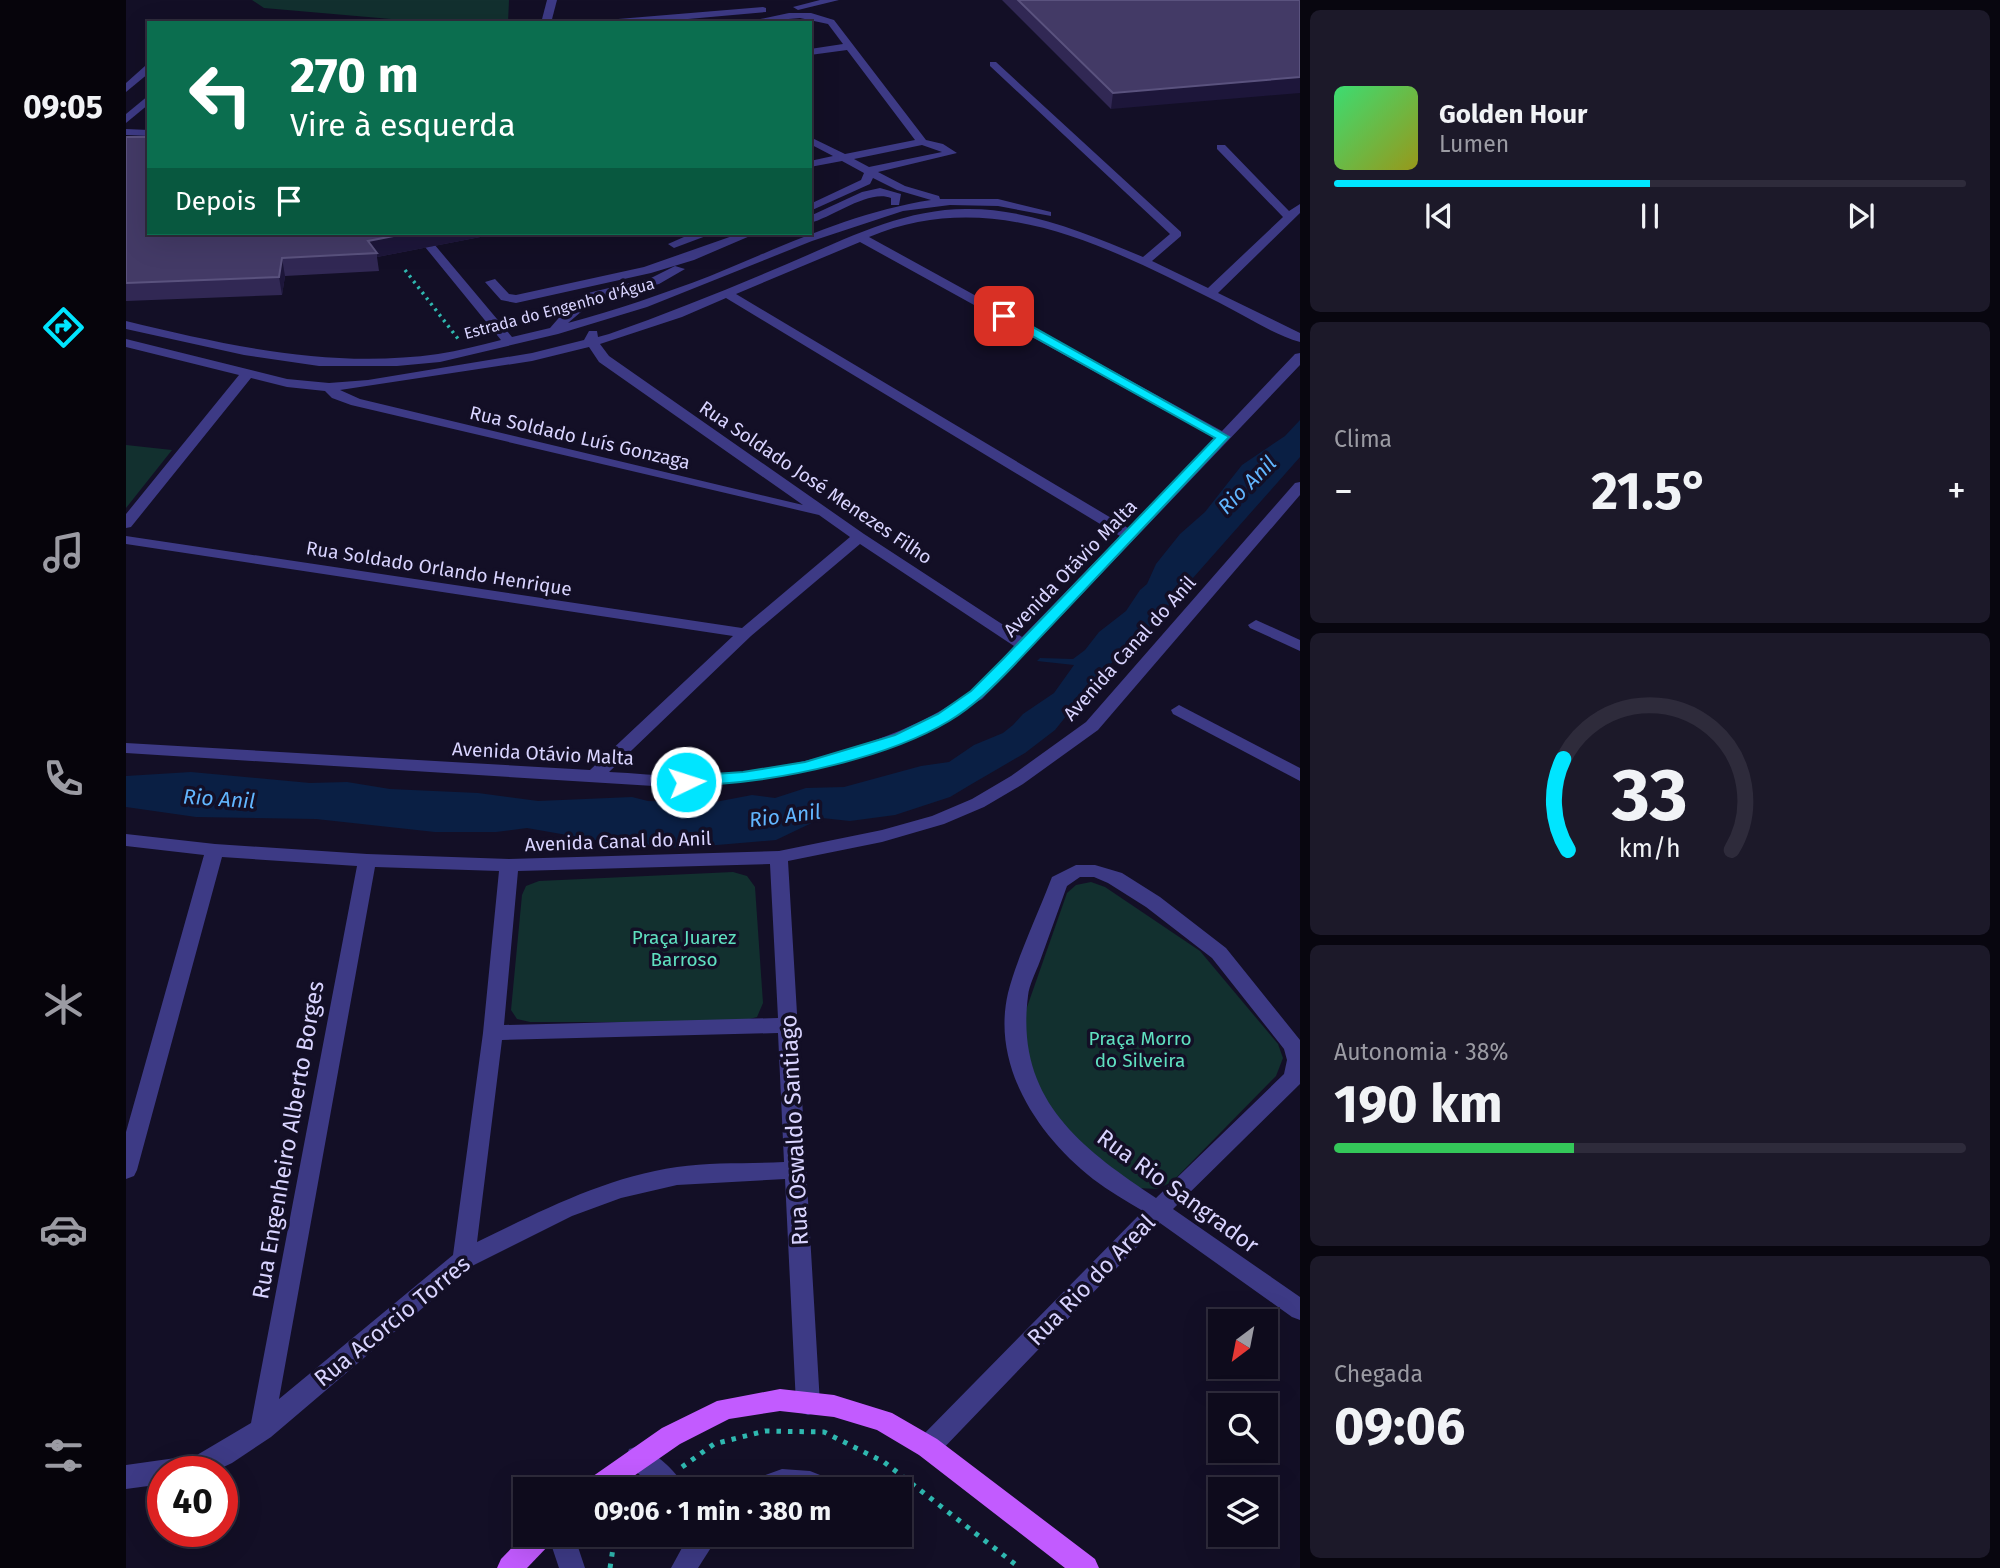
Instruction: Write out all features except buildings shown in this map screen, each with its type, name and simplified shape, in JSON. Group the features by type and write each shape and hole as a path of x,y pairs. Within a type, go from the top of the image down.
{"main road":[{"path":"611,1477 671,1436 726,1409 780,1400 834,1406 883,1421 928,1447 1086,1568"},
{"path":"510,1568 530,1547"}],"street":[{"path":"547,21 552,0"},
{"path":"631,21 770,10 817,5 834,0"},
{"path":"758,21 794,15 821,17 831,22 922,142"},
{"path":"812,52 850,46"},
{"path":"993,64 1177,233 1143,263"},
{"path":"126,89 145,67"},
{"path":"126,120 147,101"},
{"path":"126,132 147,133"},
{"path":"812,141 901,188 945,200"},
{"path":"126,144 147,142"},
{"path":"812,164 922,142 952,153 870,170"},
{"path":"1221,148 1289,217"},
{"path":"812,207 866,182 870,170"},
{"path":"812,219 836,210 870,191 887,191 897,196 893,210"},
{"name":"Estrada do Engenho d'Água","path":"126,325 254,355 313,363 387,364 440,358 617,313 852,222 893,210 945,200 991,201 1036,210 1113,243 1143,263"},
{"path":"1208,295 1300,206"},
{"name":"Estrada do Engenho d'Água","path":"127,345 287,383 329,387 368,384 532,357 592,343 634,331 860,237 920,216 982,213 1034,221 1143,263 1300,338"},
{"path":"674,244 694,240 699,235"},
{"path":"491,282 505,297 516,299 647,270 746,235"},
{"path":"860,237 1223,437"},
{"path":"425,240 509,342"},
{"path":"532,357 583,301 592,296 655,281 685,267 690,257"},
{"path":"592,343 592,335 606,326 685,297 731,271"},
{"path":"727,294 1130,535"},
{"path":"583,301 595,309 617,313"},
{"name":"Rua Soldado José Menezes Filho","path":"592,343 604,359 859,537 1025,646"},
{"name":"Avenida Otávio Malta","path":"126,748 686,782 743,777 806,767 901,739 944,718 976,695 1300,357"},
{"path":"126,524 247,374"},
{"name":"Rua Soldado Luís Gonzaga","path":"329,387 337,395 368,405 826,514"},
{"name":"Avenida Canal do Anil","path":"126,840 215,850 367,860 509,865 779,857 882,836 938,820 978,803 1053,756 1100,717 1300,486"},
{"path":"592,778 746,633 859,537"},
{"name":"Rua Soldado Orlando Henrique","path":"126,540 746,633"},
{"path":"1256,625 1300,646"},
{"path":"1179,710 1300,775"},
{"path":"126,1170 215,850"},
{"name":"Rua Oswaldo Santiago","path":"779,857 808,1404"},
{"name":"Rua Engenheiro Alberto Borges","path":"262,1429 367,860"},
{"path":"464,1259 493,1033 509,865"},
{"name":"Rua Rio do Areal","path":"928,1447 1158,1210 1294,1077 1297,1046 1219,953 1153,902 1115,878 1095,872 1076,871"},
{"name":"Rua Rio Sangrador","path":"1076,871 1059,881 1018,995 1016,1041 1026,1084 1054,1128 1100,1172 1300,1310"},
{"path":"493,1033 789,1025"},
{"name":"Rua Acorcio Torres","path":"221,1456 262,1429 464,1259 564,1210 619,1190 677,1175 797,1170"},
{"path":"638,1457 660,1477"},
{"name":"Rua Acorcio Torres","path":"126,1477 147,1474"},
{"path":"565,1547 572,1568"},
{"path":"684,1568 695,1547"}],"path":[{"path":"405,270 469,351"},
{"path":"610,1568 613,1547"}],"green space":[{"path":"252,0 509,0 508,21 414,21 264,8"},
{"path":"126,445 172,450 126,508"},
{"name":"Praça Juarez Barroso","path":"733,872 747,876 755,887 763,1003 757,1017 739,1022 530,1022 517,1019 511,1010 522,895 526,886 539,881"},
{"name":"Praça Morro do Silveira","path":"1091,882 1105,887 1200,951 1278,1044 1283,1058 1276,1076 1172,1182 1157,1189 1138,1188 1066,1133 1040,1096 1024,1037 1026,1010 1067,893 1076,885"}],"water":[{"name":"Rio Anil","path":"1300,420 1300,457 1131,648 1104,669 1055,730 1025,753 950,797 895,815 850,821 822,818 776,840 682,848 607,842 527,828 496,832 435,832 316,819 196,817 126,807 126,776 191,772 310,783 347,782 390,789 478,793 538,801 632,797 648,801 710,803 752,795 775,798 806,788 844,787 921,766 949,762 974,745 1003,733 1023,714 1054,693 1074,665 1037,661 1040,658 1073,659 1085,650 1099,632 1126,611 1147,584 1156,564 1180,534 1205,512 1242,465 1285,436"}],"route":[{"path":"686,782 743,777 806,767 901,739 944,718 976,695 1009,662 1223,437 1004,316"}]}
